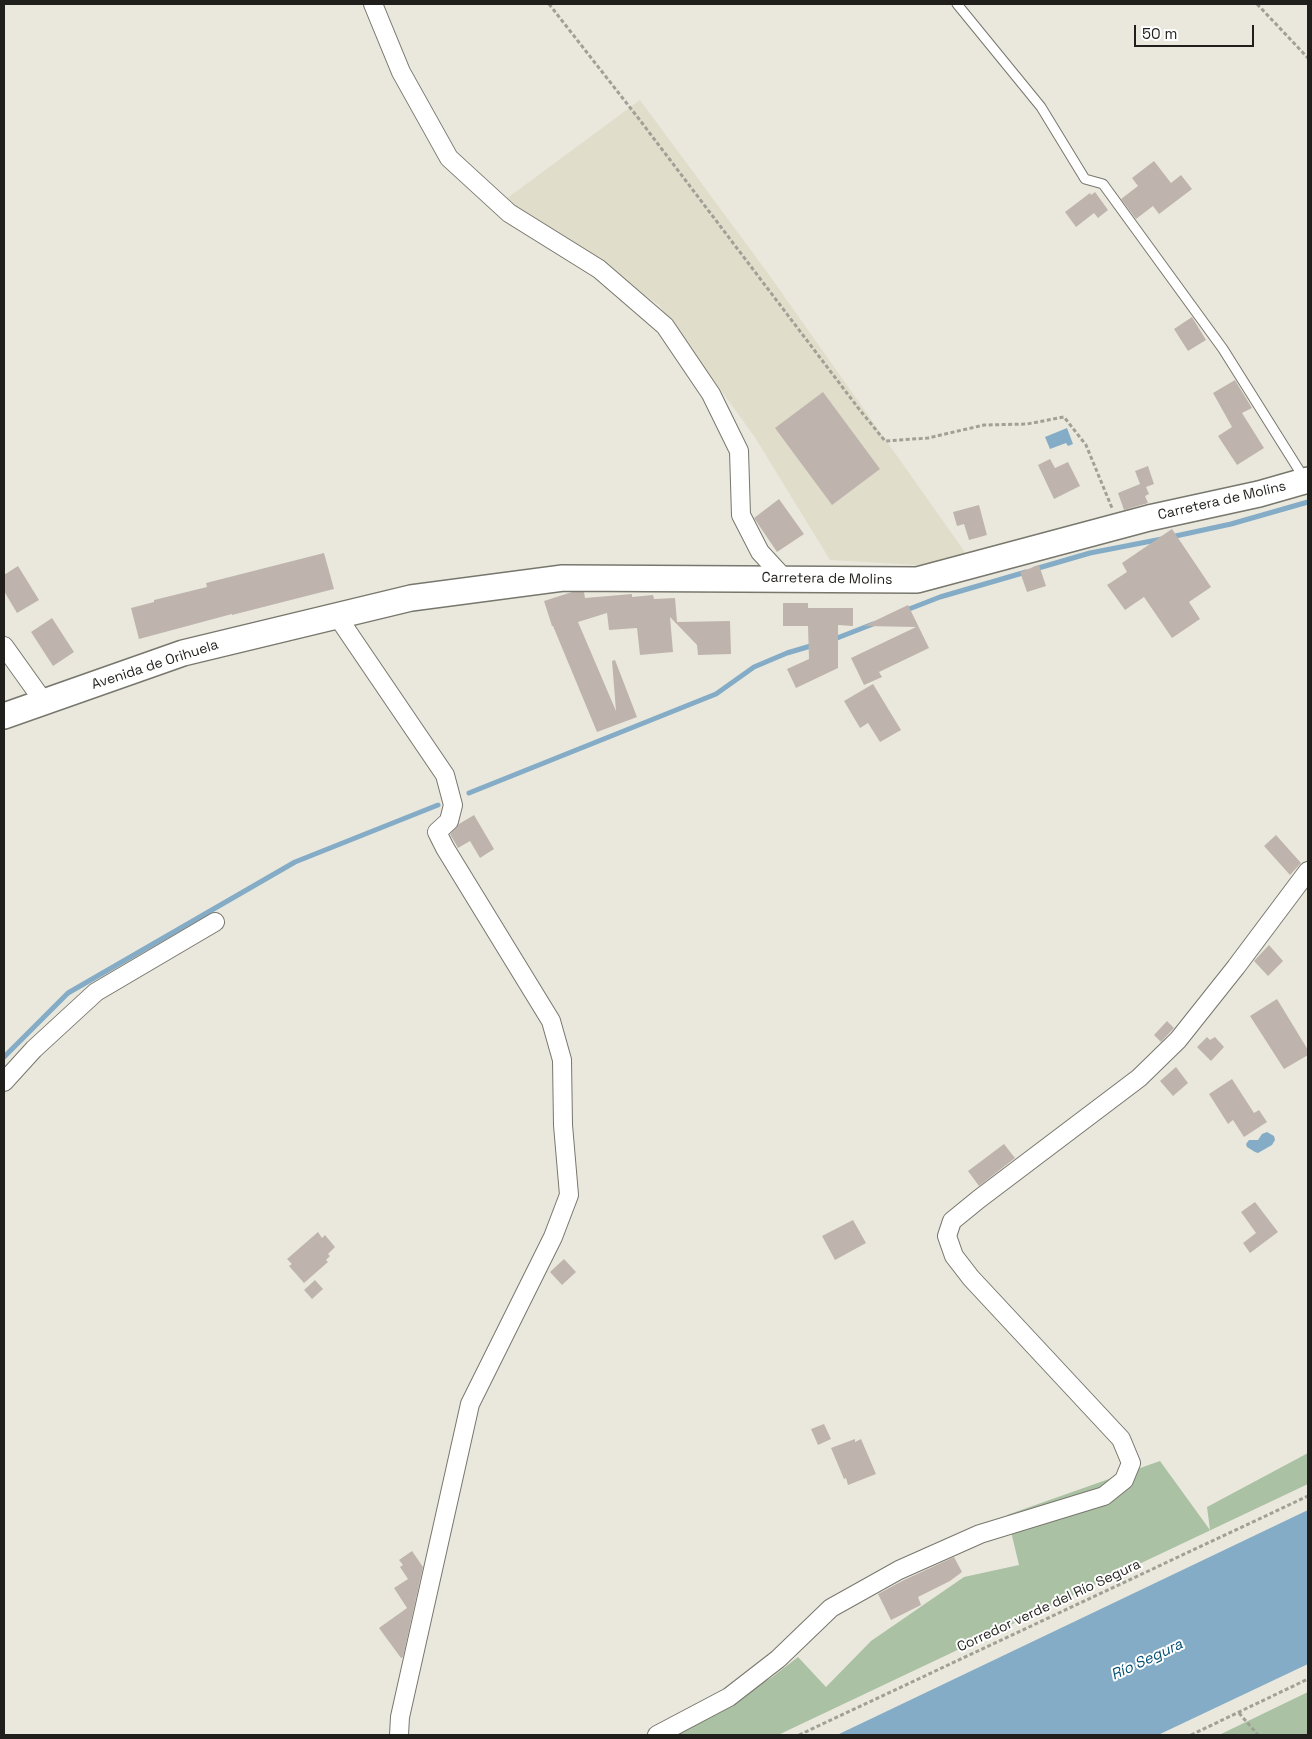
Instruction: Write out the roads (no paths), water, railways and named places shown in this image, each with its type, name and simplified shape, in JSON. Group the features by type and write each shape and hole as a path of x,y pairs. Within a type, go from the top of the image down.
{"street":[{"path":"374,4 401,72 449,158 509,212 599,269 665,326 711,394 739,452 741,515 760,552 784,578"},
{"name":"Carretera de Molins","path":"337,616 411,598 563,578 917,580 1119,526 1259,494 1307,480"},
{"path":"337,616 445,775 453,805 449,821 437,832 551,1021 562,1060 569,1194 553,1237 470,1404 400,1717 399,1735"},
{"name":"Avenida de Orihuela","path":"4,716 183,653 337,616"},
{"path":"4,646 44,702"},
{"path":"657,1735 729,1697 778,1659 832,1608 899,1570 980,1534 1104,1496 1124,1480 1132,1463 1121,1439 971,1278 954,1256 947,1236 952,1221 1139,1078 1178,1040 1308,871"},
{"path":"4,1082 34,1049 96,992 216,922"}],"lane":[{"path":"957,4 1040,107 1085,179 1102,184 1223,349 1307,480"}],"water":[{"path":"1067,428 1073,444 1068,446 1066,443 1050,449 1045,437"},
{"path":"1267,1132 1274,1136 1275,1140 1272,1145 1258,1153 1247,1147 1246,1144 1249,1140 1258,1140 1262,1134"},
{"name":"Río Segura","path":"1308,1510 1308,1664 1158,1735 837,1735"}],"waterway":[{"path":"1171,537 1231,524 1308,502"},
{"path":"1035,569 1090,553 1162,539"},
{"path":"904,611 940,597 1026,572"},
{"path":"832,640 873,624"},
{"path":"469,793 716,694 754,667 787,653 814,645"},
{"path":"4,1057 68,993 295,862 438,805"}]}
